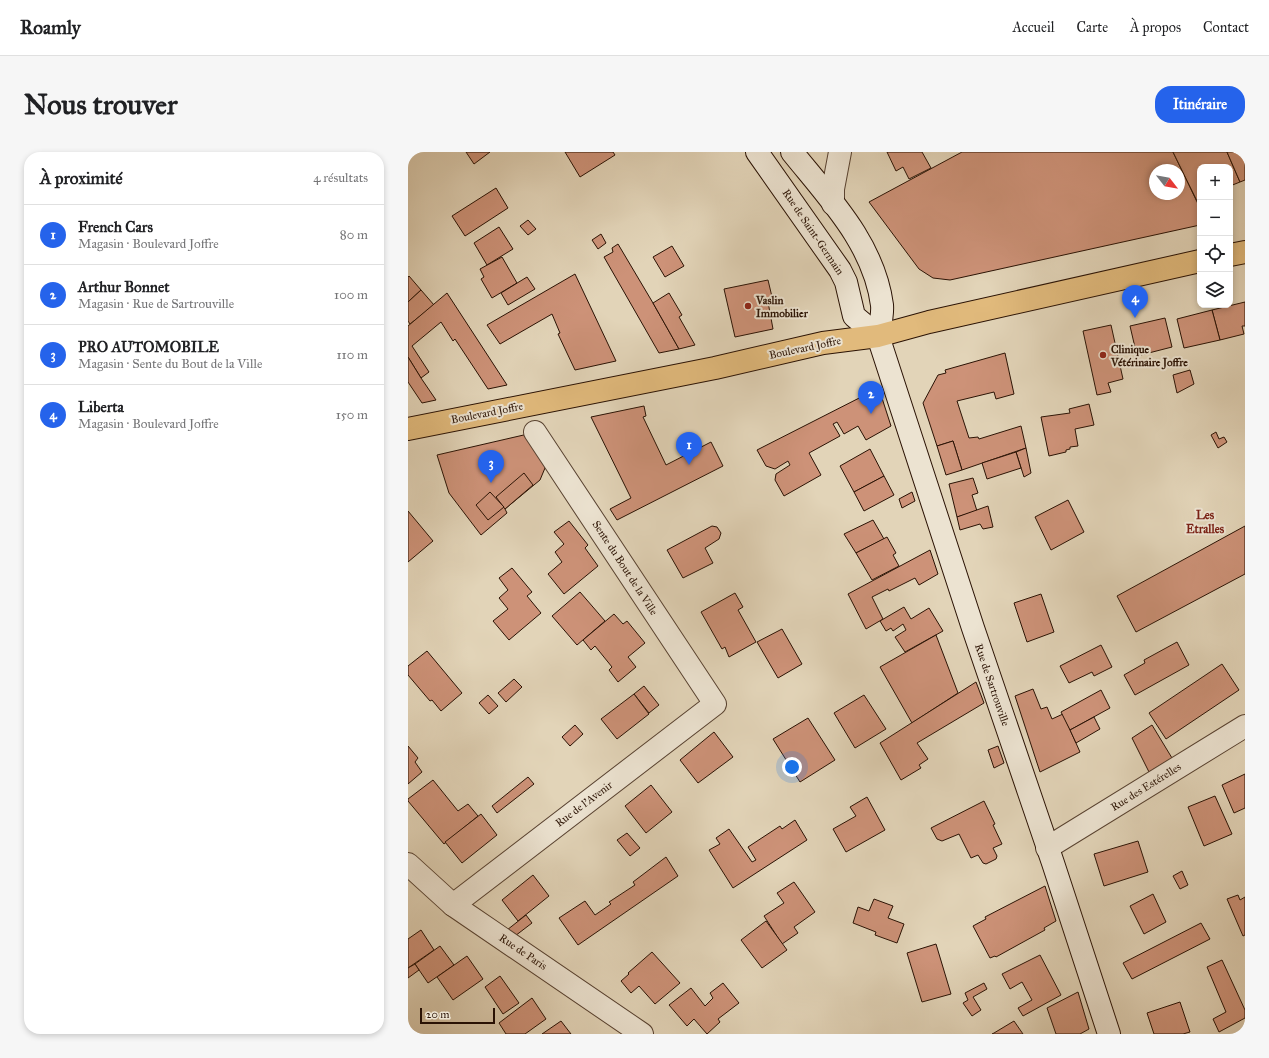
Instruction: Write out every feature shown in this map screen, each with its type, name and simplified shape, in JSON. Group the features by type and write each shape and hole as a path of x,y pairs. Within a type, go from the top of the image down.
{"main road":[{"path":"1233,254 1245,252"},
{"name":"Boulevard Joffre","path":"408,429 715,368 823,343 878,336 929,322 1197,262"}],"street":[{"name":"Rue de Saint-Germain","path":"757,152 840,270 846,282 854,316 878,336"},
{"path":"792,152 859,238 875,275 882,307 878,336"},
{"path":"833,204 833,189 840,152"},
{"name":"Rue de Sartrouville","path":"878,336 1108,1034"},
{"name":"Sente du Bout de la Ville","path":"535,432 715,704"},
{"name":"Rue de l'Avenir","path":"454,905 715,704"},
{"name":"Rue des Estérelles","path":"1047,848 1245,726"},
{"name":"Rue de Paris","path":"408,864 454,905 642,1034"}],"building":[{"path":"466,152 490,152 474,164"},
{"path":"565,152 613,152 615,155 580,177"},
{"path":"887,152 922,152 931,168 909,179 903,167 896,171"},
{"path":"962,152 1173,152 1179,164 1149,164 1149,200 1185,200 1185,177 1197,202 1197,226 950,280 933,278 919,269 869,202"},
{"path":"1173,152 1227,152 1232,164 1197,164 1197,201 1185,176 1185,164 1179,164"},
{"path":"1227,152 1245,152 1245,180 1240,182"},
{"path":"1233,166 1240,182 1233,185"},
{"path":"496,188 508,208 465,236 452,216"},
{"path":"528,220 536,229 528,235 520,226"},
{"path":"499,227 513,249 487,265 474,243"},
{"path":"601,234 606,243 598,249 592,240"},
{"path":"618,244 679,349 659,353 604,257 613,252 612,248"},
{"path":"672,246 684,266 665,277 653,257"},
{"path":"502,257 517,283 492,298 481,279 484,277 480,269"},
{"path":"575,274 616,361 575,370 558,334 560,333 552,314 500,344 487,325"},
{"path":"409,276 421,290 408,302 408,277"},
{"path":"527,277 535,289 508,305 501,293"},
{"name":"Vaslin Immobilier","path":"768,280 773,301 768,302 773,329 735,337 724,289"},
{"path":"421,290 434,305 410,324 408,321 408,302"},
{"path":"447,293 507,385 488,389 455,339 453,341 441,322 412,346 429,372 421,378 408,357 408,326"},
{"path":"669,293 682,315 679,317 695,345 679,349 653,303"},
{"path":"1245,302 1245,326 1242,326 1244,334 1220,340 1212,310 1220,308 1233,308 1233,305"},
{"path":"1212,310 1220,340 1184,348 1177,319"},
{"path":"1165,318 1172,347 1137,356 1130,326"},
{"name":"Clinique Vétérinaire Joffre","path":"1111,325 1123,379 1108,383 1111,392 1097,395 1083,331"},
{"path":"1005,353 1014,394 996,399 994,392 957,401 969,438 978,437 979,439 1021,426 1026,448 962,470 953,441 937,446 923,403 938,375 946,373 945,370"},
{"path":"408,357 436,400 422,403 408,382"},
{"path":"1190,370 1194,384 1177,393 1173,375"},
{"path":"871,392 881,395 891,426 866,440 858,426 844,434 837,422 833,424 840,436 809,453 821,475 784,496 775,480 776,474 790,465 788,461 775,469 766,466 757,450"},
{"path":"1089,404 1094,425 1075,429 1078,446 1070,447 1070,449 1066,450 1066,452 1049,456 1041,417 1070,413 1069,409"},
{"path":"644,406 646,416 643,417 666,465 711,442 723,466 617,520 610,509 631,498 591,417"},
{"path":"1216,432 1219,439 1224,437 1227,442 1218,448 1211,435"},
{"path":"528,434 542,456 545,468 540,480 505,509 507,513 481,535 449,493 437,455"},
{"path":"953,441 962,470 946,475 937,446"},
{"path":"1026,448 1031,473 1024,477 1016,452"},
{"path":"870,449 884,476 854,492 840,466"},
{"path":"1016,452 1021,468 987,479 982,463"},
{"path":"524,473 533,485 505,509 496,497"},
{"path":"884,476 894,495 864,511 854,492"},
{"path":"973,478 978,493 972,495 977,511 957,517 949,484"},
{"path":"490,492 504,507 488,520 476,505"},
{"path":"912,492 915,501 902,508 899,499"},
{"path":"1068,500 1084,532 1051,550 1035,517"},
{"path":"988,506 993,527 983,529 980,524 960,530 957,517"},
{"path":"408,511 433,541 408,562"},
{"path":"873,520 884,539 856,553 844,534"},
{"path":"569,521 588,545 585,548 598,566 564,594 548,574 562,562 555,552 564,544 554,532"},
{"path":"712,526 717,527 721,533 719,539 705,548 713,563 683,578 667,550"},
{"path":"1245,526 1245,574 1136,632 1117,596"},
{"path":"887,537 896,553 893,555 899,566 872,580 856,553"},
{"path":"930,550 938,574 919,585 915,578 889,591 888,589 872,597 883,619 866,629 848,594"},
{"path":"512,568 532,592 527,596 541,613 509,640 493,621 508,609 499,598 508,590 499,578"},
{"path":"580,592 605,621 577,645 552,616"},
{"path":"735,593 743,607 738,610 756,642 729,657 725,647 722,649 701,612"},
{"path":"1041,594 1054,632 1027,642 1014,603"},
{"path":"904,607 911,619 929,608 943,631 905,652 895,637 906,630 903,624 893,631 891,628 886,631 880,621"},
{"path":"614,614 623,624 627,621 645,643 628,657 636,667 618,682 609,670 612,667 595,646 591,650 583,640"},
{"path":"782,629 802,664 778,678 757,642"},
{"path":"936,635 958,693 912,723 880,667"},
{"path":"1177,642 1189,665 1135,695 1124,675 1145,663 1144,660"},
{"path":"1101,645 1112,667 1094,676 1092,672 1069,683 1060,666"},
{"path":"427,651 462,693 441,711 432,700 430,701 408,675 408,666"},
{"path":"1222,664 1239,690 1166,739 1149,713"},
{"path":"514,679 522,687 506,702 498,693"},
{"path":"976,682 984,703 917,743 928,759 919,765 921,768 901,780 880,743"},
{"path":"644,686 659,705 649,713 634,694"},
{"path":"1033,689 1041,709 1047,707 1052,719 1063,714 1080,752 1040,772 1015,696"},
{"path":"1101,690 1110,708 1070,730 1061,712"},
{"path":"634,694 649,714 617,739 601,719"},
{"path":"488,695 498,706 489,714 479,703"},
{"path":"864,695 886,729 855,748 834,713"},
{"path":"1094,717 1100,729 1076,743 1070,730"},
{"path":"808,718 835,760 800,782 773,739"},
{"path":"575,725 583,734 570,746 562,737"},
{"path":"1152,725 1172,758 1149,772 1132,738"},
{"path":"714,732 733,757 698,783 680,760"},
{"path":"408,746 418,758 415,762 422,772 408,784"},
{"path":"998,746 1004,763 994,768 988,750"},
{"path":"1245,774 1245,808 1234,813 1222,785"},
{"path":"528,777 534,784 497,813 492,806"},
{"path":"433,780 458,811 468,804 478,816 444,844 408,801 408,799"},
{"path":"651,785 672,812 646,833 625,806"},
{"path":"1215,796 1232,834 1204,846 1188,807"},
{"path":"867,797 885,830 846,852 833,829 856,816 850,807"},
{"path":"984,801 995,824 993,825 1002,844 993,848 997,856 996,859 986,864 983,863 978,855 971,858 959,834 942,841 937,839 931,828"},
{"path":"481,814 497,835 462,863 445,842"},
{"path":"795,820 807,840 733,888 709,850 720,844 716,838 729,829 752,862 756,860 748,847 780,826 782,829"},
{"path":"627,833 640,848 630,856 617,840"},
{"path":"1138,841 1148,872 1104,886 1094,854"},
{"path":"666,857 678,876 578,945 559,918 585,901 595,915 611,904 609,902 635,885 633,882"},
{"path":"1182,871 1188,885 1180,889 1173,876"},
{"path":"533,875 549,896 518,921 502,900"},
{"path":"794,882 815,912 794,927 798,933 782,944 764,916 784,903 777,893"},
{"path":"1045,886 1056,921 1044,928 1045,930 996,957 990,958 973,926 986,919 985,917"},
{"path":"1153,894 1166,922 1144,934 1130,906"},
{"path":"1238,895 1240,900 1245,897 1245,935 1243,936 1227,899"},
{"path":"874,899 893,906 888,918 904,924 897,943 875,935 876,932 853,923 858,907 869,911"},
{"path":"526,915 532,923 515,936 507,930"},
{"path":"766,921 787,950 762,968 741,940"},
{"path":"1201,923 1210,939 1132,979 1123,963"},
{"path":"421,930 434,950 408,968 408,939"},
{"path":"936,944 951,994 922,1002 907,953"},
{"path":"440,946 454,965 428,983 415,964"},
{"path":"652,952 680,983 655,1004 639,986 631,993 621,981"},
{"path":"1040,955 1061,995 1023,1016 1018,1008 1032,1000 1022,982 1010,989 1002,974"},
{"path":"467,956 483,979 453,1000 437,977"},
{"path":"1222,960 1245,1010 1245,1018 1219,1032 1213,1019 1226,1012 1207,967"},
{"path":"415,964 419,970 408,978 408,968"},
{"path":"500,976 519,1003 503,1014 485,987"},
{"path":"723,983 739,1003 718,1019 720,1022 707,1034 694,1019 687,1026 669,1005 691,988 705,1006 713,998 710,993"},
{"path":"984,983 987,989 973,997 981,1010 972,1016 963,1003 968,1000 965,993"},
{"path":"1078,992 1089,1029 1080,1034 1056,1034 1047,1008"},
{"path":"532,998 546,1019 525,1034 506,1034 499,1023"},
{"path":"1180,1002 1190,1032 1183,1034 1154,1034 1147,1013"},
{"path":"561,1021 571,1034 542,1034"},
{"path":"1014,1021 1023,1034 992,1034 994,1033"}],"place":[{"name":"Vaslin Immobilier","path":"748,306"},
{"name":"Liberta","path":"1135,318"},
{"name":"Clinique Vétérinaire Joffre","path":"1103,355"},
{"name":"Arthur Bonnet","path":"871,414"},
{"name":"French Cars","path":"689,465"},
{"name":"PRO AUTOMOBILE","path":"491,483"}],"district":[{"name":"Les Etralles","path":"1205,522"}]}
